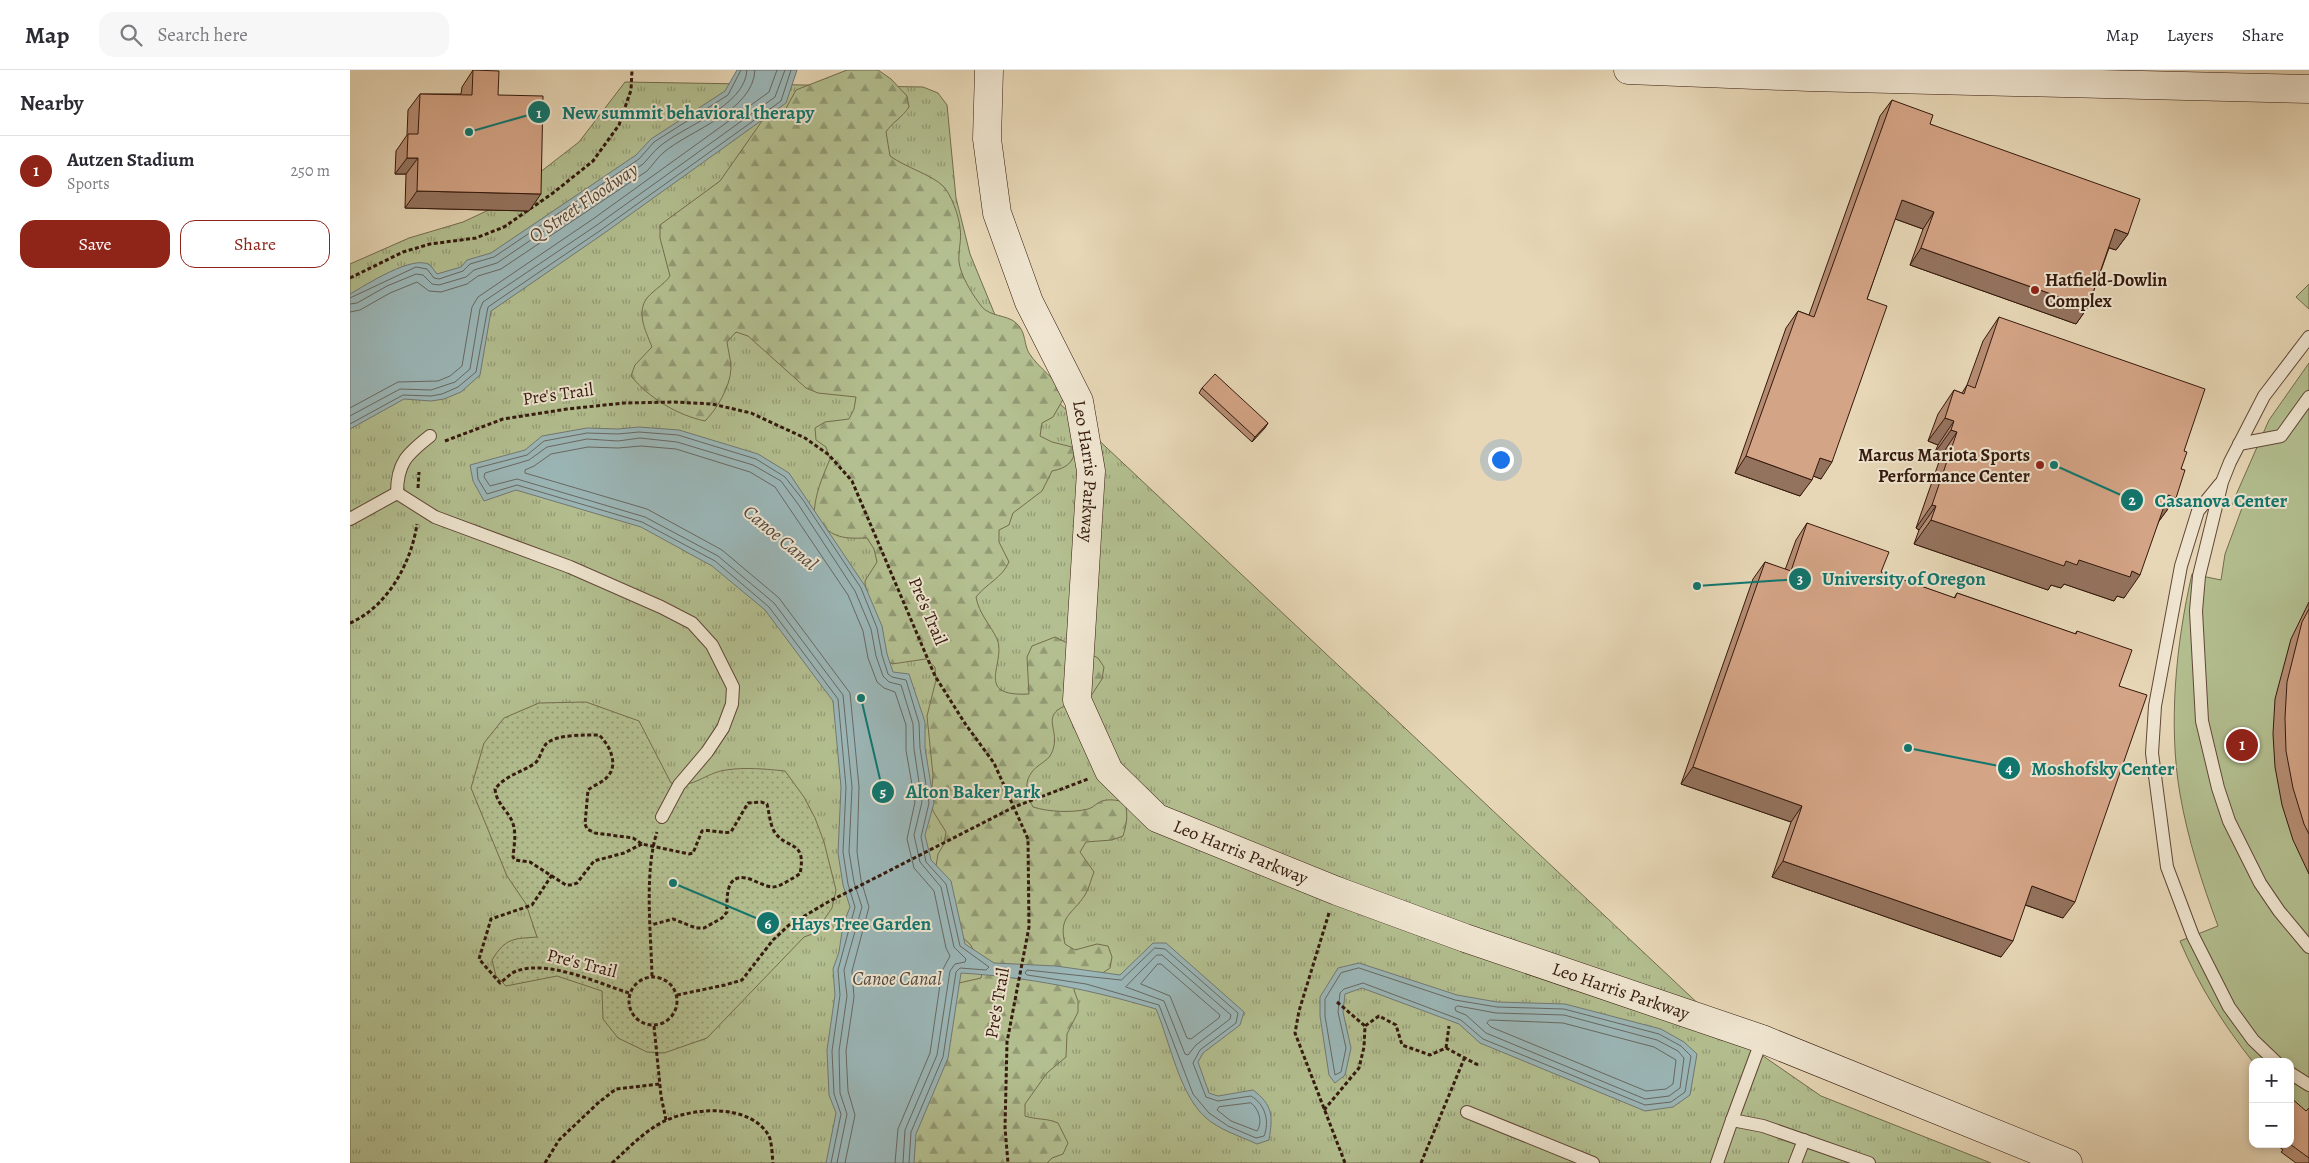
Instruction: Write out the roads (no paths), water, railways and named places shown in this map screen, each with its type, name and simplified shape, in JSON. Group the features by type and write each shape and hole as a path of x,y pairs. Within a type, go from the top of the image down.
{"street":[{"name":"Leo Harris Parkway","path":"989,70 987,139 997,213 1029,302 1079,401 1091,471 1077,700 1109,771 1157,818 1337,891 1465,938 1762,1039 2057,1161"},
{"path":"1628,70 1809,73 2309,89"}],"lane":[{"path":"2309,337 2264,396 2238,444 2222,482 2197,594 2199,685 2202,721 2218,788 2229,821 2260,883 2274,904 2309,947"},
{"path":"2238,444 2281,436 2309,397"},
{"path":"397,493 397,475 407,454 430,436"},
{"path":"2222,482 2198,511 2181,566 2155,706 2152,753 2167,866 2193,936 2229,1007 2253,1040 2272,1058"},
{"path":"397,493 435,517 570,567 661,607 692,623 712,645 732,687 732,704 724,728 679,785 662,817"},
{"path":"350,519 397,493"},
{"path":"1717,1163 1762,1039"},
{"path":"2294,1075 2309,1086"},
{"path":"1467,1112 1593,1163"},
{"path":"1732,1120 1763,1126 1861,1162"},
{"path":"1794,1163 1804,1140"}],"water":[{"name":"Q Street Floodway","path":"737,70 797,70 786,103 603,234 491,311 480,375 461,392 444,399 431,401 404,399 350,429 350,294 401,267 422,263 430,265 437,274 461,267 467,260 491,253 636,155 651,139 725,91"},
{"name":"Canoe Canal","path":"639,427 679,430 758,454 789,473 865,586 882,626 887,654 893,672 909,674 925,722 925,748 934,803 925,835 931,860 951,881 965,944 994,963 1056,966 1120,975 1153,943 1166,943 1244,1012 1240,1025 1203,1053 1198,1062 1209,1093 1218,1096 1253,1090 1260,1095 1270,1112 1269,1140 1257,1144 1230,1132 1211,1122 1196,1107 1182,1081 1156,1009 1060,985 961,973 948,1058 916,1134 914,1163 826,1163 836,1113 829,1095 827,1050 835,995 833,969 839,952 843,925 850,907 843,885 838,853 841,787 833,701 765,610 712,566 641,527 516,490 484,501 473,481 470,465 525,450 542,436 587,428 618,429"},
{"path":"1359,963 1457,995 1497,1002 1565,1004 1661,1029 1684,1042 1697,1054 1690,1095 1673,1107 1645,1111 1480,1043 1459,1024 1362,988 1345,994 1343,1012 1351,1048 1345,1075 1335,1083 1329,1075 1320,1016 1320,997 1338,968"}],"place":[{"name":"New summit behavioral therapy","path":"469,132"},
{"name":"Hatfield-Dowlin Complex","path":"2035,290"},
{"name":"Marcus Mariota Sports Performance Center","path":"2040,465"},
{"name":"Casanova Center","path":"2054,465"},
{"name":"University of Oregon","path":"1697,586"},
{"name":"Alton Baker Park","path":"861,698"},
{"name":"Autzen Stadium","path":"2242,745"},
{"name":"Moshofsky Center","path":"1908,748"},
{"name":"Hays Tree Garden","path":"673,883"}]}
